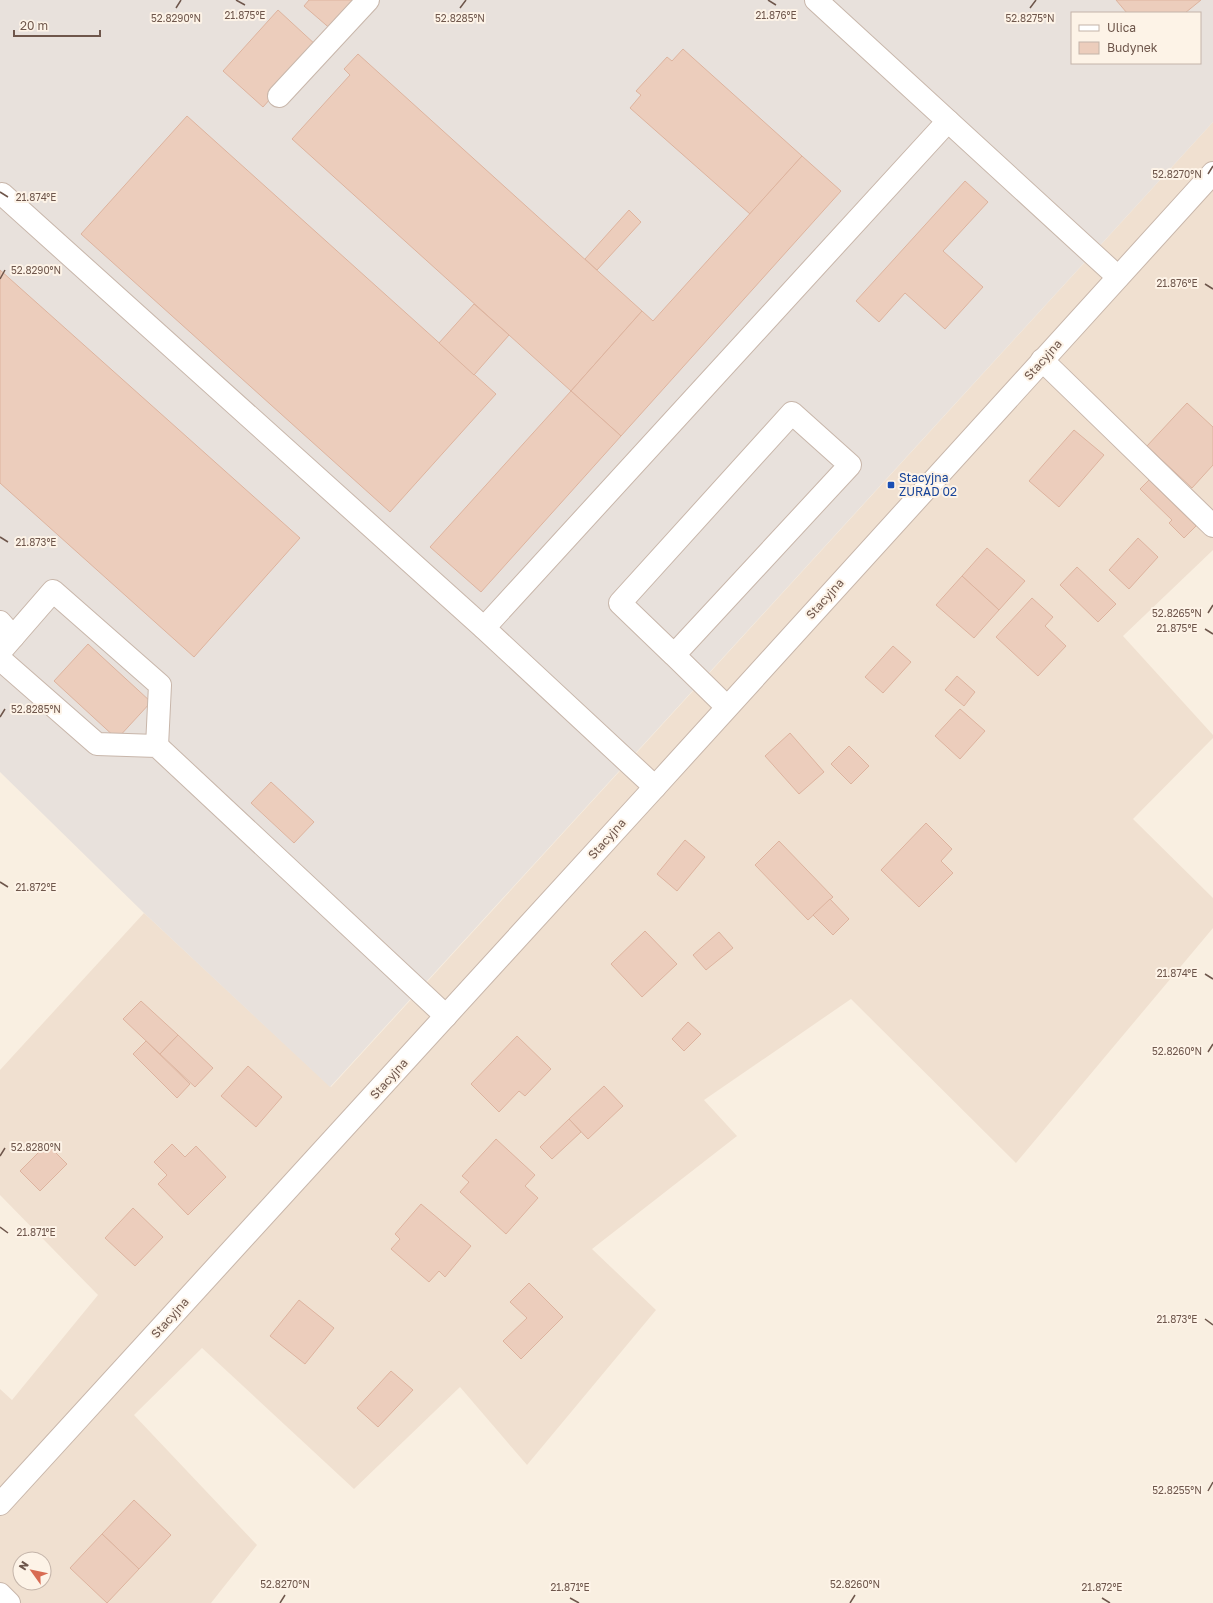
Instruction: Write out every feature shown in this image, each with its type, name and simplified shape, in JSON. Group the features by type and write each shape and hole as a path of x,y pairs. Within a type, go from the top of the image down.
{"street":[{"path":"279,96 368,0"},
{"path":"816,0 1118,277"},
{"path":"484,628 948,121"},
{"name":"Stacyjna","path":"0,1504 655,788 1213,173"},
{"path":"0,196 2,194 484,628 655,788"},
{"path":"1042,360 1213,526"},
{"path":"674,655 850,465 792,412 620,603 727,707"},
{"path":"4,637 53,591 160,685 157,746"},
{"path":"0,660 97,744 157,746 446,1016"},
{"path":"0,1594 9,1603"}],"shaded area":[{"path":"0,0 1213,0 1213,122 330,1087 144,913 0,772"},
{"path":"1213,122 1213,550 1123,636 1213,735 1213,738 1133,819 1213,898 1213,928 1016,1163 851,999 704,1100 737,1136 592,1249 656,1310 527,1465 460,1387 354,1489 202,1348 134,1415 257,1545 211,1603 0,1603 0,1389 12,1400 98,1295 0,1195 0,1070 144,913 331,1087"}],"building":[{"path":"309,0 361,0 333,31 304,6"},
{"path":"1116,0 1201,0 1186,12 1126,12"},
{"path":"278,10 317,46 263,107 223,71"},
{"path":"683,49 802,156 750,214 630,108 641,95 636,91 667,57 672,61"},
{"path":"358,54 642,311 571,391 292,139 350,75 344,69"},
{"path":"187,116 496,394 390,512 81,234"},
{"path":"802,156 841,191 621,436 571,391 642,311 653,321"},
{"path":"965,181 988,202 943,251 983,287 945,329 905,293 879,322 856,301"},
{"path":"629,210 641,222 597,270 585,259"},
{"path":"0,270 300,538 194,657 0,483"},
{"path":"474,304 509,335 474,375 439,343"},
{"path":"571,391 621,436 481,592 430,547"},
{"path":"1187,403 1213,427 1213,465 1192,488 1147,446"},
{"path":"1074,430 1104,455 1059,507 1029,481"},
{"path":"1149,480 1196,526 1184,538 1169,523 1172,520 1140,489"},
{"path":"1138,538 1158,557 1129,589 1109,570"},
{"path":"987,548 1025,581 999,610 962,576"},
{"path":"1077,567 1116,604 1098,622 1060,585"},
{"path":"962,576 999,610 974,638 936,605"},
{"path":"1032,598 1053,617 1045,626 1066,646 1038,676 996,637"},
{"path":"88,644 151,702 117,739 54,681"},
{"path":"893,646 911,662 883,693 865,677"},
{"path":"957,676 975,692 964,706 945,690"},
{"path":"960,709 985,731 960,759 935,736"},
{"path":"790,733 824,772 799,794 765,756"},
{"path":"849,746 869,766 851,784 831,764"},
{"path":"271,782 314,822 294,843 251,803"},
{"path":"926,823 952,849 941,861 953,873 919,907 881,870"},
{"path":"685,840 705,857 677,891 657,874"},
{"path":"779,841 833,897 808,920 755,865"},
{"path":"830,899 849,919 833,935 813,915"},
{"path":"645,931 677,964 642,997 611,964"},
{"path":"719,932 733,948 706,970 693,955"},
{"path":"141,1001 178,1035 160,1054 123,1019"},
{"path":"688,1022 701,1034 684,1051 672,1039"},
{"path":"178,1035 213,1068 195,1087 160,1054"},
{"path":"517,1036 551,1069 525,1096 519,1091 499,1112 471,1084"},
{"path":"146,1041 190,1084 177,1098 133,1054"},
{"path":"248,1066 282,1097 256,1127 221,1096"},
{"path":"604,1086 623,1106 588,1139 569,1119"},
{"path":"569,1119 581,1132 552,1159 540,1147"},
{"path":"496,1139 535,1175 525,1186 538,1198 506,1234 460,1192 469,1182 462,1176"},
{"path":"47,1144 67,1164 40,1191 20,1171"},
{"path":"172,1144 185,1157 196,1146 226,1177 188,1215 158,1184 167,1175 154,1162"},
{"path":"421,1204 471,1246 445,1277 439,1271 429,1282 391,1249 400,1239 395,1234"},
{"path":"133,1208 163,1237 135,1266 105,1238"},
{"path":"529,1283 563,1317 521,1359 503,1341 527,1318 510,1302"},
{"path":"299,1300 334,1328 305,1364 270,1336"},
{"path":"391,1371 413,1390 378,1427 357,1408"},
{"path":"134,1500 171,1535 139,1569 102,1534"},
{"path":"102,1534 139,1569 107,1603 70,1568"}],"place":[{"name":"Stacyjna ZURAD 02","path":"891,485"}]}
